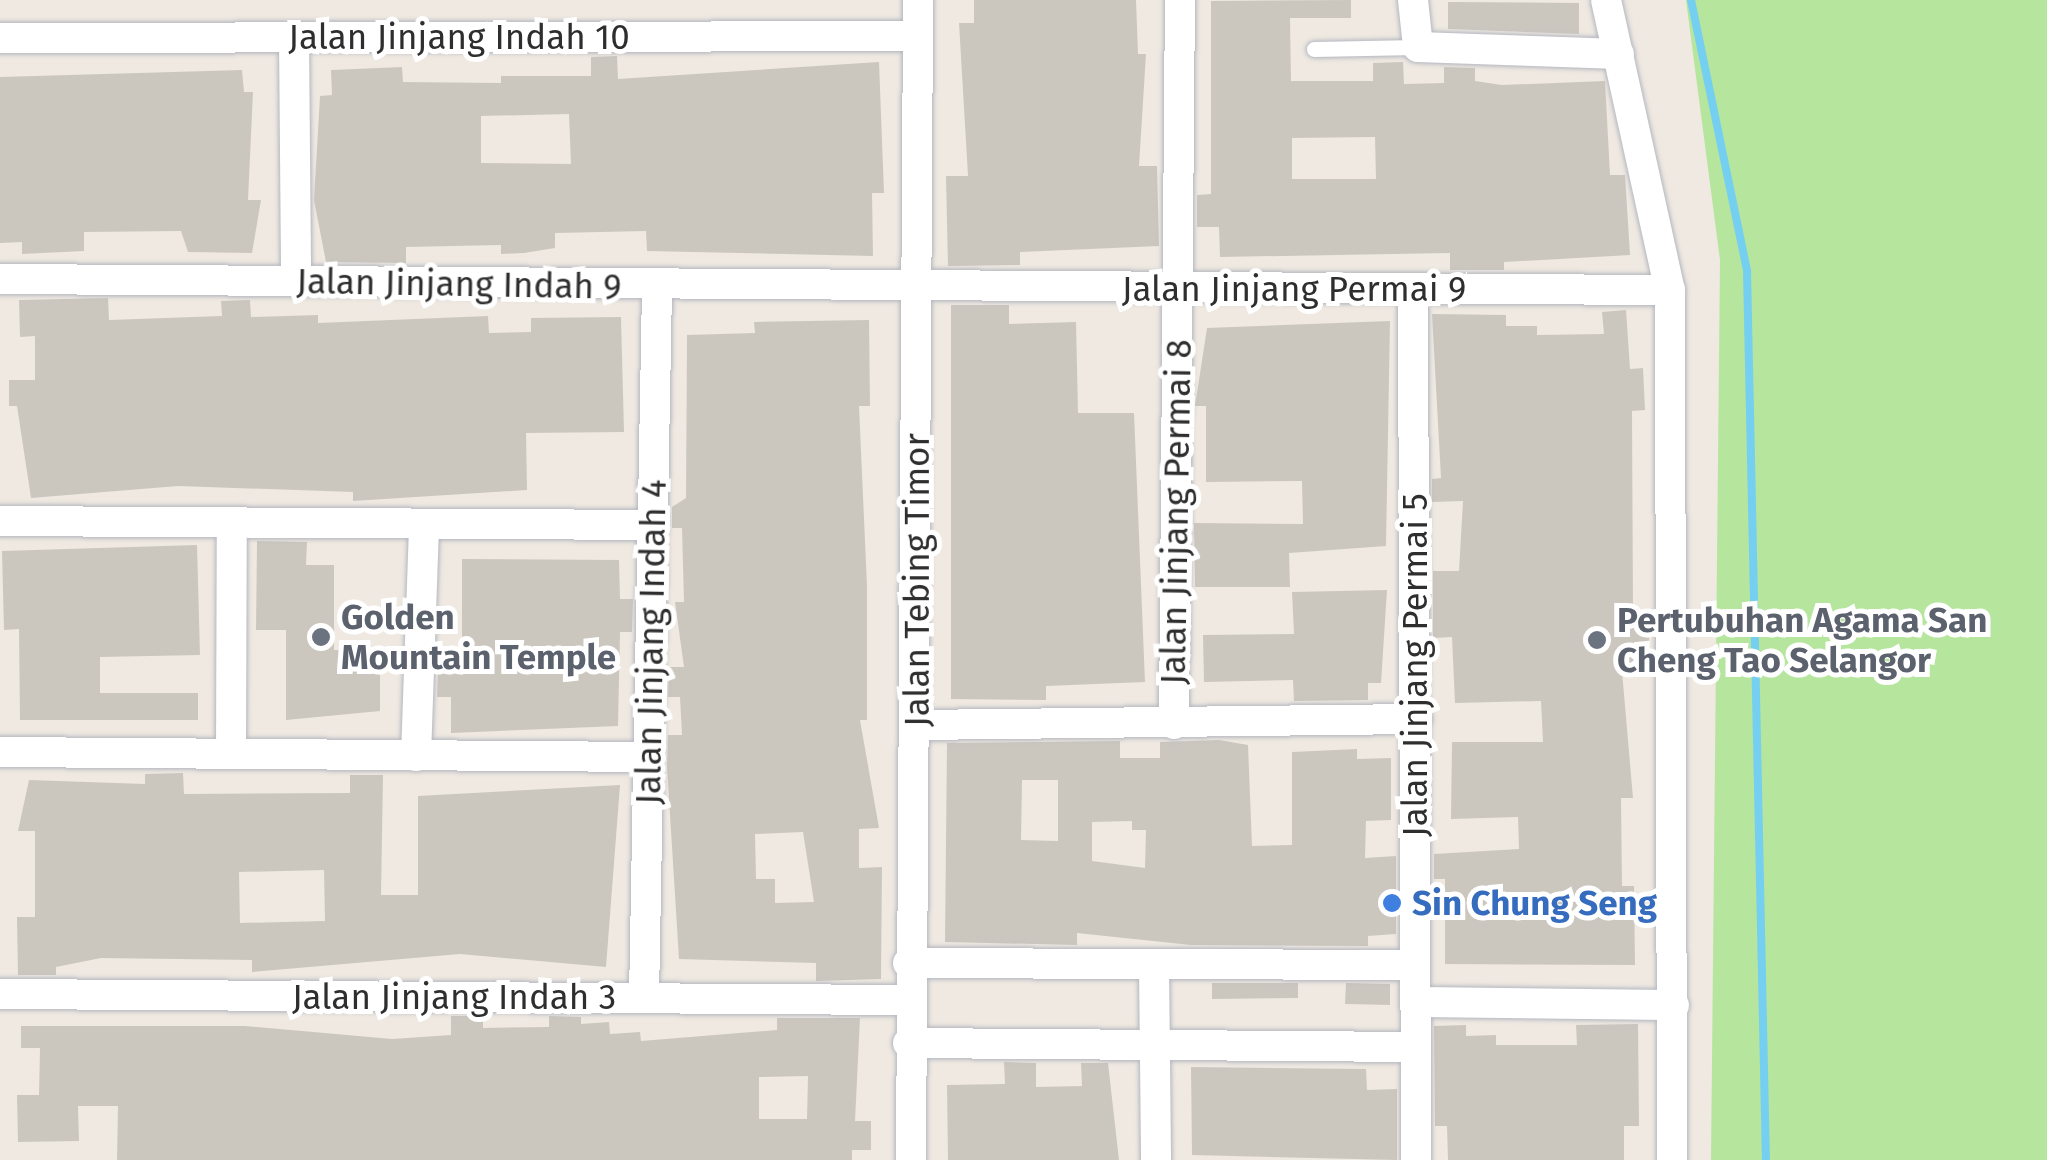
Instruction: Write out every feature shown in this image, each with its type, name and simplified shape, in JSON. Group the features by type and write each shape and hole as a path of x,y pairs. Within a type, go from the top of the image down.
{"street":[{"name":"Jalan Tebing Timor","path":"911,1160 908,963 917,725 918,0"},
{"name":"Jalan Jinjang Permai 8","path":"1174,724 1180,0"},
{"path":"1413,0 1418,47 1619,54"},
{"path":"1606,0 1670,290 1672,1160"},
{"name":"Jalan Jinjang Indah 10","path":"0,38 918,36"},
{"path":"294,38 296,282"},
{"name":"Jalan Jinjang Indah 9","path":"0,279 918,288"},
{"name":"Jalan Jinjang Indah 4","path":"644,998 657,286"},
{"name":"Jalan Jinjang Permai 9","path":"918,288 1670,290"},
{"name":"Jalan Jinjang Permai 5","path":"1413,290 1416,1160"},
{"path":"0,521 652,525"},
{"path":"231,754 232,522"},
{"path":"416,756 424,524"},
{"path":"917,725 1416,719"},
{"path":"0,752 648,757"},
{"path":"908,963 1414,964"},
{"path":"1154,965 1156,1160"},
{"name":"Jalan Jinjang Indah 3","path":"0,994 908,1000"},
{"path":"1415,1002 1674,1005"},
{"path":"908,1043 1415,1047"}],"lane":[{"path":"1314,49 1418,47"}],"green space":[{"path":"1686,0 2047,0 2047,1160 1711,1160 1720,260"}],"building":[{"path":"974,0 1136,0 1138,54 1146,54 1139,166 1157,166 1159,246 1020,252 1020,265 948,266 946,176 968,176 959,23 974,23"},
{"path":"1351,0 1351,18 1290,18 1291,81 1373,81 1373,63 1403,62 1404,84 1444,83 1444,67 1475,68 1475,81 1502,85 1605,81 1610,175 1625,175 1630,255 1504,262 1504,270 1450,270 1450,253 1220,257 1219,227 1197,227 1197,195 1211,194 1211,1","holes":["1375,137 1376,179 1292,179 1292,138"]},
{"path":"1448,2 1579,3 1579,34 1448,29"},
{"path":"617,56 618,79 879,62 884,193 872,193 873,256 647,251 646,231 555,233 555,248 524,253 501,254 501,245 406,247 406,263 326,262 314,200 320,96 332,95 331,70 402,67 403,82 501,83 501,76 591,76 591,57","holes":["569,114 571,164 481,163 481,116"]},
{"path":"242,70 244,92 253,92 248,200 261,200 252,253 188,252 181,231 84,232 84,251 22,254 22,242 0,243 0,77"},
{"path":"108,298 109,320 222,316 221,301 250,300 251,317 318,315 318,323 488,316 489,333 531,332 531,318 621,317 624,432 526,433 527,490 353,501 353,492 178,486 31,498 17,406 9,406 9,380 35,380 35,336 20,337 19,300"},
{"path":"951,305 1009,305 1009,324 1076,322 1078,413 1134,413 1145,682 1046,686 1046,700 951,699"},
{"path":"1626,310 1630,369 1643,368 1645,410 1632,411 1633,610 1649,610 1649,672 1622,671 1633,798 1621,798 1622,886 1634,886 1635,965 1445,964 1445,879 1434,879 1434,854 1519,849 1518,817 1451,819 1452,742 1543,742 1541,701 1455,703 1452,637 1433,638 1433,571 1459,571 1463,501 1432,502 1432,479 1441,478 1432,314 1506,315 1506,326 1537,326 1537,335 1604,334 1602,312"},
{"path":"869,320 870,406 859,406 867,586 867,720 860,720 879,828 859,829 859,868 882,867 881,979 816,981 816,963 679,959 667,767 668,735 682,735 680,697 668,697 669,667 684,667 675,602 684,602 682,528 672,528 672,507 686,498 687,335 755,333 754,322","holes":["803,832 814,902 775,903 775,879 756,879 755,834"]},
{"path":"1390,321 1386,546 1289,553 1290,587 1195,587 1194,523 1303,524 1302,481 1206,482 1206,406 1195,406 1207,328"},
{"path":"257,541 307,542 306,565 334,565 334,650 380,650 380,711 286,720 286,630 256,630"},
{"path":"197,545 200,655 100,657 100,693 198,693 198,720 20,720 19,629 4,630 2,551"},
{"path":"462,559 619,560 620,599 633,599 632,632 620,632 618,726 451,733 451,697 437,697 438,670 462,670"},
{"path":"1387,590 1381,683 1368,683 1368,700 1294,701 1293,680 1204,682 1203,635 1294,634 1292,592"},
{"path":"1219,740 1248,745 1252,846 1292,845 1292,752 1357,749 1357,759 1391,758 1391,820 1366,821 1365,858 1396,856 1396,934 1368,936 1368,946 1191,945 1077,933 1077,945 945,942 947,743 1120,741 1120,758 1160,758 1160,742","holes":["1022,780 1058,780 1058,841 1021,840","1132,821 1132,830 1146,830 1145,868 1092,861 1092,822"]},
{"path":"183,773 184,794 350,793 350,775 383,775 381,895 418,895 418,796 620,785 606,967 460,954 252,972 252,960 101,958 56,967 56,975 18,975 17,917 35,917 35,831 18,831 29,780 145,784 145,774","holes":["324,870 325,921 240,923 239,872"]},
{"path":"1212,983 1298,983 1298,998 1212,999"},
{"path":"1346,983 1390,984 1390,1005 1345,1004"},
{"path":"451,1016 483,1016 483,1028 549,1027 549,1016 581,1017 581,1024 609,1022 610,1034 640,1032 641,1041 777,1030 777,1018 860,1018 855,1121 871,1121 871,1150 852,1150 852,1160 117,1160 118,1106 78,1106 79,1141 18,1142 17,1095 39,1095 40,1048 21,1048 21,1026 245,1026 392,1039 451,1035","holes":["808,1076 807,1119 759,1119 759,1077"]},
{"path":"1638,1024 1639,1126 1624,1126 1624,1160 1448,1160 1447,1126 1435,1126 1434,1026 1466,1025 1466,1036 1496,1035 1496,1045 1577,1045 1576,1025"},
{"path":"1004,1062 1036,1063 1036,1087 1082,1086 1081,1063 1108,1063 1119,1160 948,1160 947,1085 1005,1084"},
{"path":"1191,1067 1366,1069 1367,1090 1397,1089 1397,1160 1192,1155"}],"waterway":[{"path":"1691,0 1747,271 1766,1160"}],"place":[{"name":"Golden Mountain Temple","path":"321,637"},
{"name":"Pertubuhan Agama San Cheng Tao Selangor","path":"1597,640"},
{"name":"Sin Chung Seng","path":"1392,903"}]}
